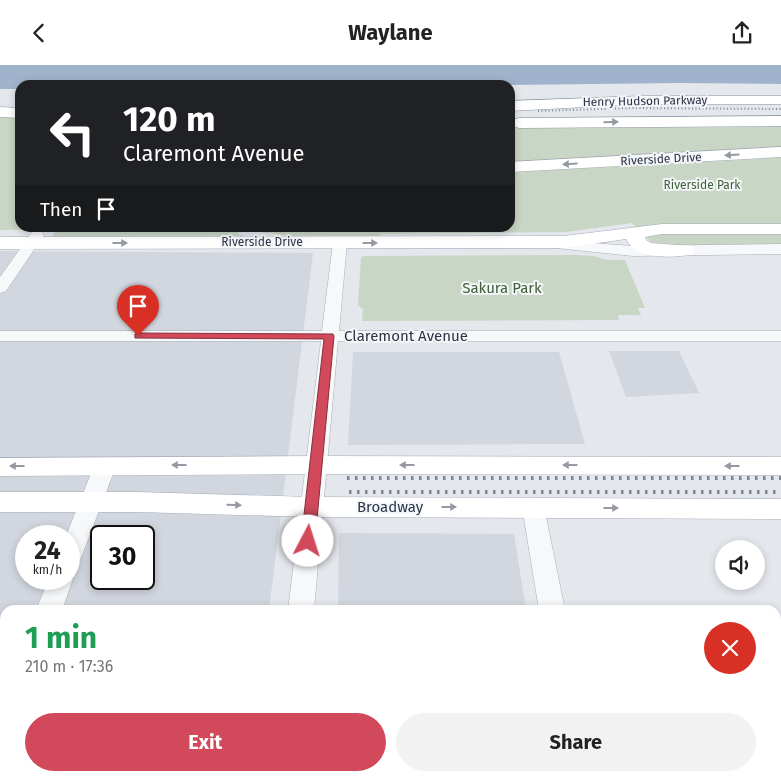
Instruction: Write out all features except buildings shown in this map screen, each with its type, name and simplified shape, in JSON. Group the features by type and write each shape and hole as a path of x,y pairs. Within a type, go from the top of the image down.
{"highway":[{"name":"Henry Hudson Parkway","path":"515,95 781,92"},
{"name":"Henry Hudson Parkway","path":"515,106 644,100 781,100"},
{"path":"0,107 15,107"},
{"path":"0,112 15,113"},
{"path":"515,123 781,121"}],"main road":[{"name":"Riverside Drive","path":"515,167 781,152"},
{"name":"Riverside Drive","path":"0,235 34,239 340,243 525,242 578,240 637,232 683,229 781,229"},
{"name":"Riverside Drive","path":"0,243 79,232"},
{"path":"244,232 286,242"},
{"path":"637,232 635,240 638,244 647,248 685,250"},
{"path":"0,467 316,465 781,466"},
{"name":"Broadway","path":"0,502 91,501 311,507 781,509"}],"street":[{"path":"0,288 34,239"},
{"name":"Riverside Drive","path":"525,242 633,251 781,249"},
{"path":"301,605 340,243"},
{"name":"Claremont Avenue","path":"0,336 781,336"},
{"path":"80,530 105,466"},
{"path":"534,507 551,605"},
{"path":"51,605 57,590"}],"shaded area":[{"path":"0,251 313,253 270,605 0,605"},
{"path":"609,351 679,351 699,393 626,397"},
{"path":"353,352 559,352 585,444 348,445"},
{"path":"339,533 514,534 525,605 338,605"}],"green space":[{"name":"Riverside Park","path":"0,112 15,113 15,230 0,230"},
{"name":"Riverside Park","path":"781,123 781,246 654,245 632,223 566,232 294,236 260,232 515,232 515,126"},
{"name":"Riverside Park","path":"55,232 240,232 237,234 248,237 51,238"},
{"name":"Sakura Park","path":"363,256 593,256 607,260 625,260 645,308 638,308 641,315 618,315 619,320 362,321 363,309 358,305 361,258"}],"water":[{"path":"0,65 781,65 781,84 515,85 515,80 15,80 15,89 0,89"}],"railway":[{"path":"538,111 632,108 781,109"},
{"path":"347,478 781,478"},
{"path":"349,492 781,492"}],"route":[{"path":"138,336 330,336 308,541"}]}
